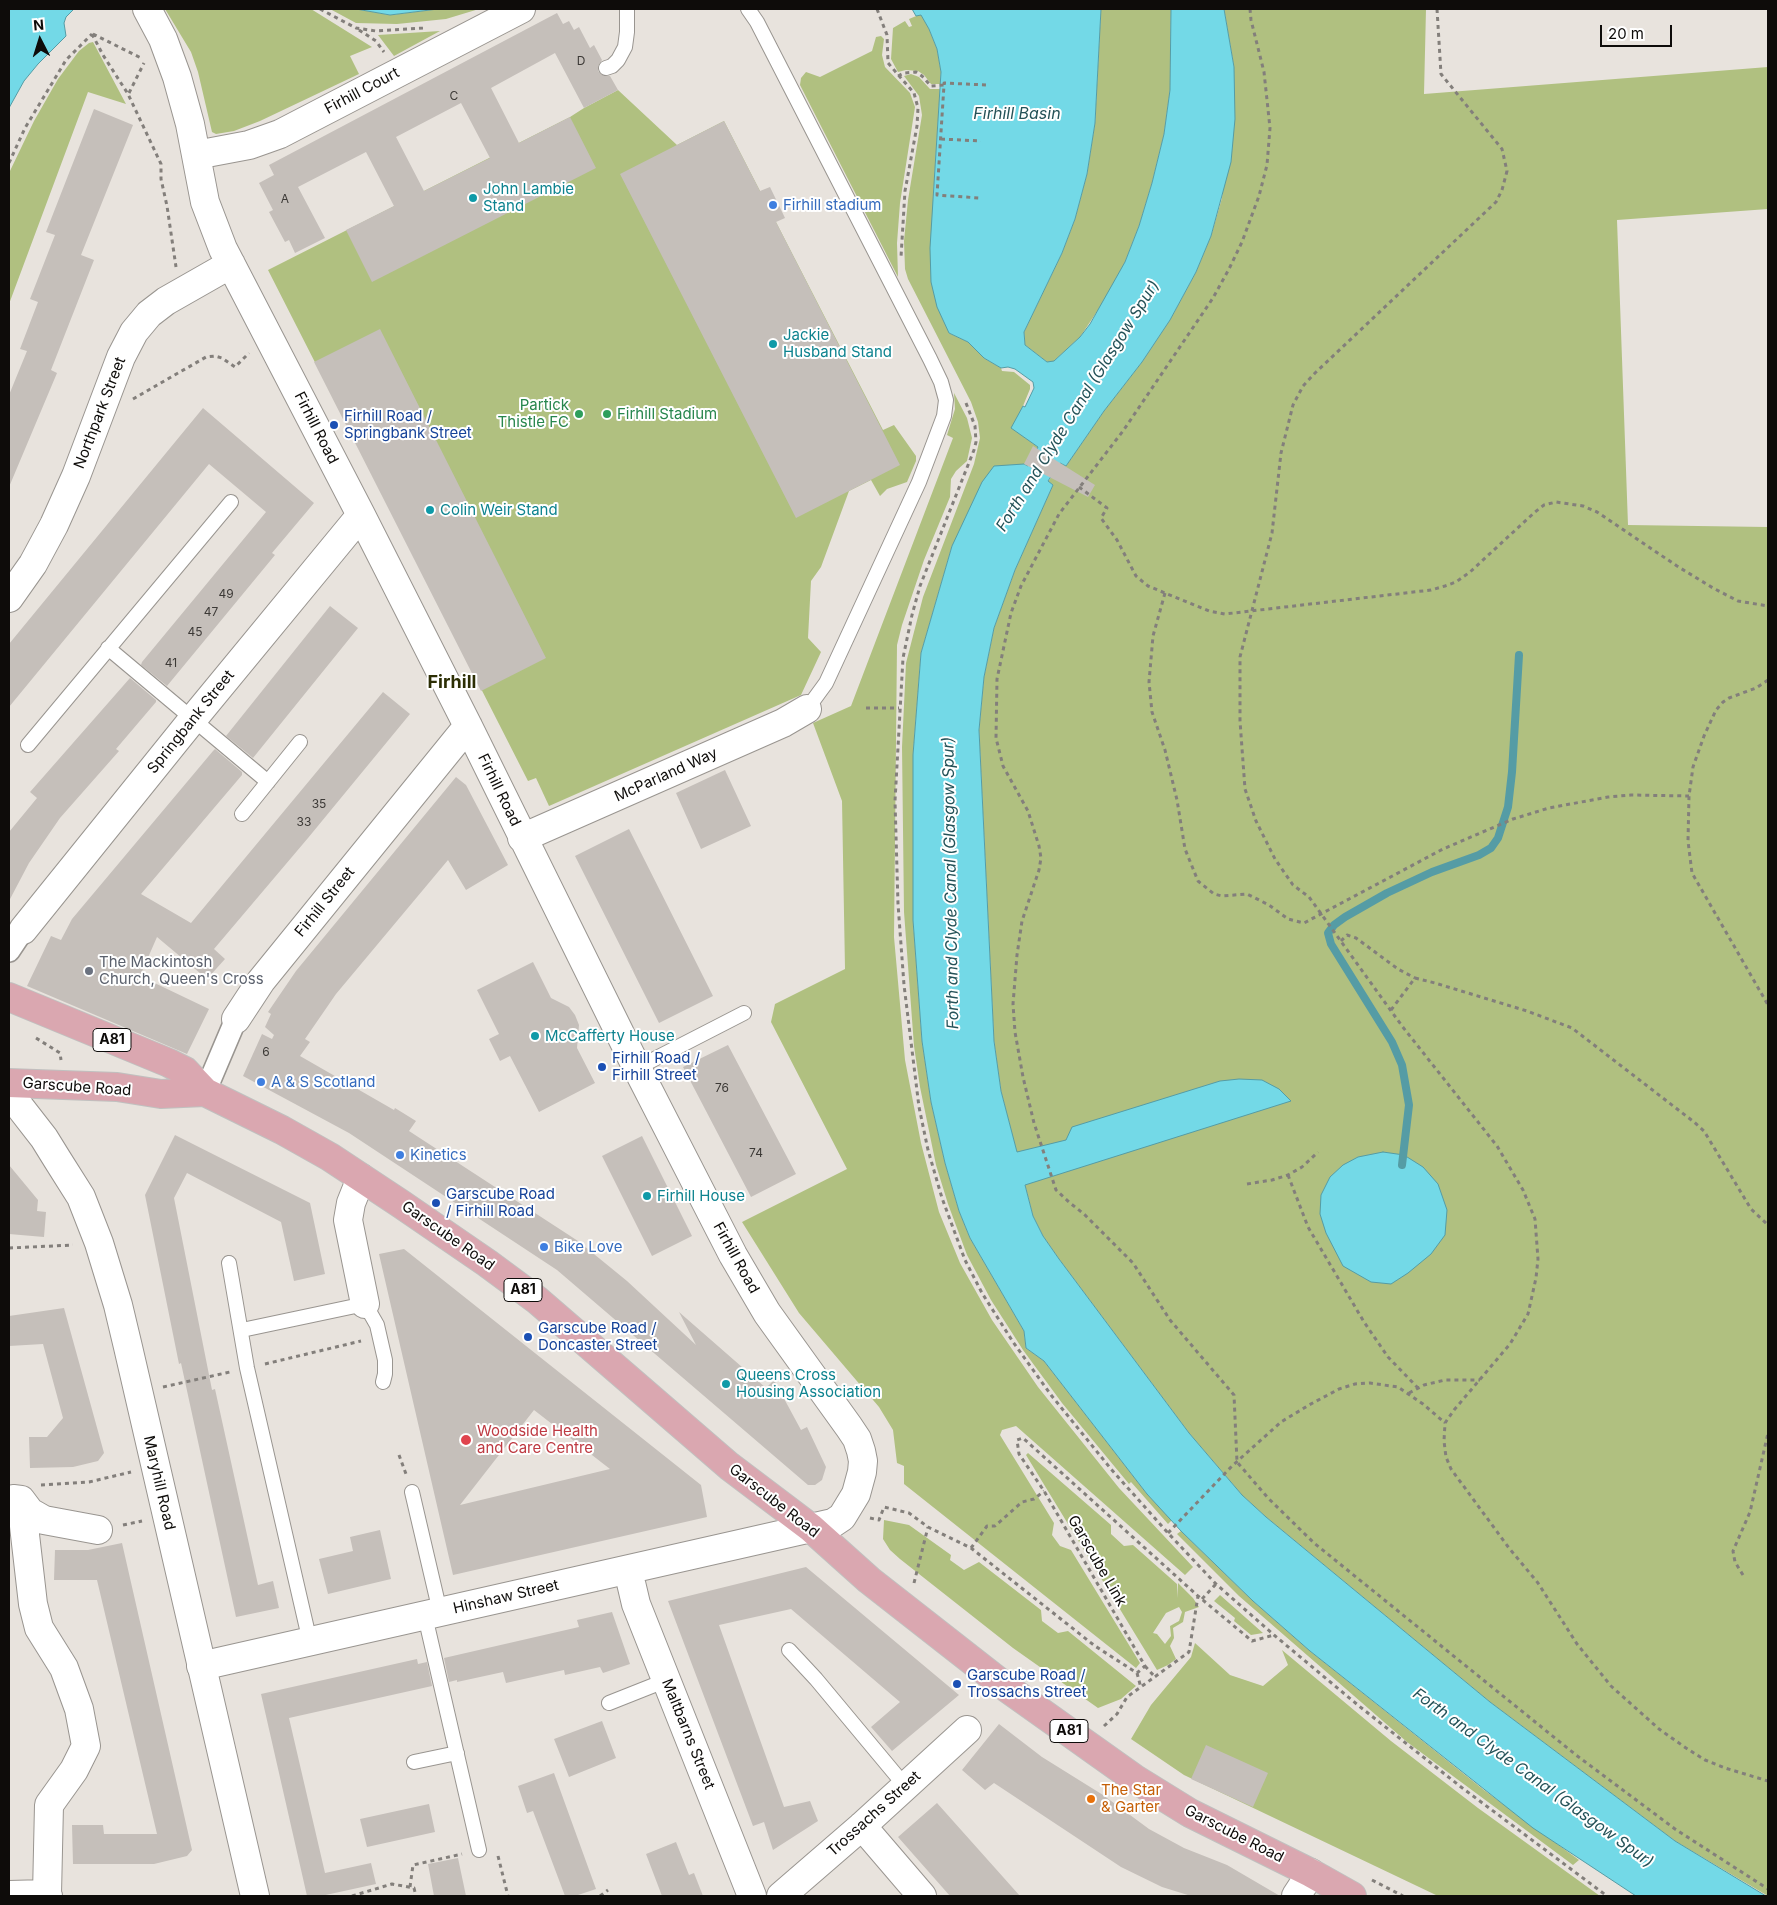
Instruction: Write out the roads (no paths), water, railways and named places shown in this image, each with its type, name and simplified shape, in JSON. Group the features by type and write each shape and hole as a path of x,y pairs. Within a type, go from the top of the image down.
{"main road":[{"name":"Garscube Road","path":"10,997 185,1071 206,1092 282,1130 361,1178 488,1263 536,1300 729,1466 811,1528 869,1580 1007,1688 1135,1779 1190,1813 1311,1873 1352,1896"},
{"name":"Garscube Road","path":"9,1083 101,1086 161,1094 206,1092"}],"street":[{"name":"Firhill Road","path":"147,9 160,32 173,63 182,92 206,202 216,235 230,264 361,515 468,726 637,1068 744,1275 767,1313 857,1439 862,1452 862,1472 856,1494 845,1513 833,1523 811,1528"},
{"name":"Firhill Court","path":"196,155 249,145 280,134 521,9"},
{"name":"Northpark Street","path":"9,598 33,564 50,532 76,476 122,357 134,332 153,311 180,292 230,264"},
{"name":"Springbank Street","path":"16,940 193,719 361,515"},
{"name":"McParland Way","path":"522,838 782,723 807,709"},
{"name":"Firhill Street","path":"206,1092 236,1019 261,981 468,726"},
{"name":"Maryhill Road","path":"9,1093 57,1158 81,1198 99,1243 118,1305 255,1896"},
{"path":"361,1178 351,1203 348,1220 364,1304"},
{"path":"20,1504 44,1520 98,1530"},
{"path":"9,1895 47,1895 49,1805 74,1770 86,1746 79,1709 64,1668 39,1628 35,1612 20,1504"},
{"name":"Hinshaw Street","path":"201,1666 811,1528"},
{"name":"Maltbarns Street","path":"628,1570 636,1604 752,1896"},
{"name":"Trossachs Street","path":"781,1896 862,1826 966,1730"},
{"path":"862,1826 922,1896"},
{"path":"1296,1896 1311,1873"}],"lane":[{"path":"606,68 612,66 618,60 625,47 627,9"},
{"path":"748,9 930,359 941,382 946,400 942,424 919,482 826,683 807,709"},
{"path":"28,745 232,502"},
{"path":"108,648 268,782"},
{"path":"242,814 300,742"},
{"path":"637,1068 744,1013"},
{"path":"229,1263 251,1385 310,1642"},
{"path":"242,1330 364,1304 377,1325 385,1360 386,1374 383,1382"},
{"path":"412,1492 457,1753 479,1850"},
{"path":"789,1650 906,1786"},
{"path":"609,1703 667,1680"},
{"path":"414,1762 457,1753"}],"water":[{"path":"9,9 74,9 66,17 64,23 66,36 24,81 9,108"},
{"path":"356,9 438,9 390,15"},
{"path":"912,9 1101,9 1095,123 1087,174 1075,219 1062,253 1024,332 1025,345 1047,362 1054,361 1080,337 1090,324 1125,262 1139,226 1164,134 1170,90 1171,9 1224,9 1234,67 1235,119 1231,162 1211,236 1196,272 1170,320 1142,362 1104,411 1066,466 1060,463 1048,481 1053,485 1015,570 994,628 984,677 979,730 994,1041 1001,1091 1017,1152 1066,1140 1072,1127 1220,1081 1239,1079 1262,1080 1279,1089 1291,1101 1025,1185 1033,1216 1043,1236 1059,1259 1189,1433 1242,1495 1266,1517 1490,1702 1675,1841 1766,1896 1636,1896 1533,1828 1310,1651 1253,1601 1181,1531 1147,1494 1044,1361 1026,1348 1024,1331 970,1238 959,1211 945,1163 931,1102 922,1041 913,920 913,755 921,653 952,546 982,482 994,466 1024,464 1028,466 1038,447 1011,428 1023,406 1025,407 1034,388 1033,382 1015,369 1001,368 984,358 968,342 949,333 937,307 931,282 930,248 941,72 937,49 929,29 921,15 916,16"},
{"path":"1383,1152 1404,1155 1423,1167 1438,1184 1447,1210 1445,1235 1431,1254 1391,1284 1371,1282 1343,1266 1326,1233 1320,1214 1321,1195 1330,1177 1343,1165 1358,1157"}],"waterway":[{"path":"1402,1165 1409,1105 1402,1065 1392,1042 1331,944 1328,933 1334,925 1345,917 1387,893 1432,872 1479,855 1491,848 1498,838 1508,807 1519,655"}],"place":[{"name":"John Lambie Stand","path":"473,198"},
{"name":"Firhill stadium","path":"773,205"},
{"name":"Jackie Husband Stand","path":"773,344"},
{"name":"Partick Thistle FC","path":"579,414"},
{"name":"Firhill Stadium","path":"607,414"},
{"name":"Firhill Road / Springbank Street","path":"334,425"},
{"name":"Colin Weir Stand","path":"430,510"},
{"name":"The Mackintosh Church, Queen's Cross","path":"89,971"},
{"name":"McCafferty House","path":"535,1036"},
{"name":"Firhill Road / Firhill Street","path":"602,1067"},
{"name":"A & S Scotland","path":"261,1082"},
{"name":"Kinetics","path":"400,1155"},
{"name":"Firhill House","path":"647,1196"},
{"name":"Garscube Road / Firhill Road","path":"436,1203"},
{"name":"Bike Love","path":"544,1247"},
{"name":"Garscube Road / Doncaster Street","path":"528,1337"},
{"name":"Queens Cross Housing Association","path":"726,1384"},
{"name":"Woodside Health and Care Centre","path":"466,1440"},
{"name":"Garscube Road / Trossachs Street","path":"957,1684"},
{"name":"The Star & Garter","path":"1091,1799"}],"district":[{"name":"Firhill","path":"452,683"}],"water label":[{"name":"Firhill Basin","path":"1017,114"},
{"name":"Forth and Clyde Canal (Glasgow Spur)","path":"1078,406"},
{"name":"Forth and Clyde Canal (Glasgow Spur)","path":"951,883"},
{"name":"Forth and Clyde Canal (Glasgow Spur)","path":"1533,1778"}]}
